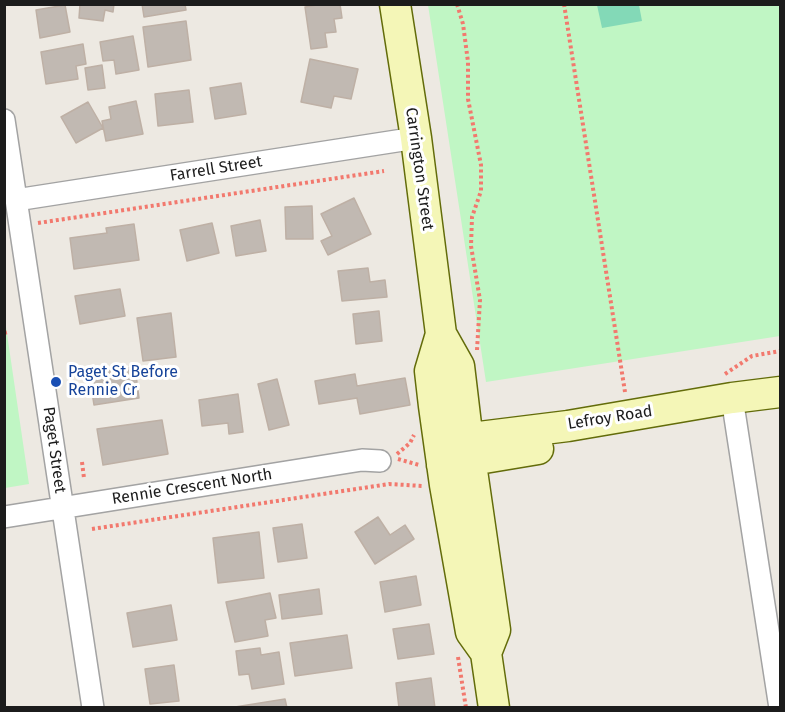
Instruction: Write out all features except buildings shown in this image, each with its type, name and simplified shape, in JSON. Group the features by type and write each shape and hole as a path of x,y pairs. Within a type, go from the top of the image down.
{"main road":[{"name":"Carrington Street","path":"395,4 416,138 441,334 430,371 444,453 495,630 486,653 494,708"},
{"name":"Lefroy Road","path":"733,407 780,392"},
{"name":"Lefroy Road","path":"444,453 568,426 733,407 780,408"}],"street":[{"name":"Paget Street","path":"4,120 93,708"},
{"name":"Farrell Street","path":"16,200 416,138"},
{"path":"733,407 780,708"},
{"name":"Rennie Crescent North","path":"4,517 362,460 386,459"}],"path":[{"path":"457,4 463,24 468,62 468,99 481,165 481,191 472,217 471,246 480,300 477,354"},
{"path":"564,4 626,396"},
{"path":"38,223 384,171"},
{"path":"386,459 410,443 444,453"},
{"path":"92,529 388,484 444,453"},
{"path":"82,462 84,478"}],"green space":[{"path":"428,5 780,5 780,336 486,382"},
{"path":"597,5 639,5 642,21 602,28"},
{"path":"5,320 29,484 4,488"}],"place":[{"name":"Paget St Before Rennie Cr","path":"56,382"}]}
